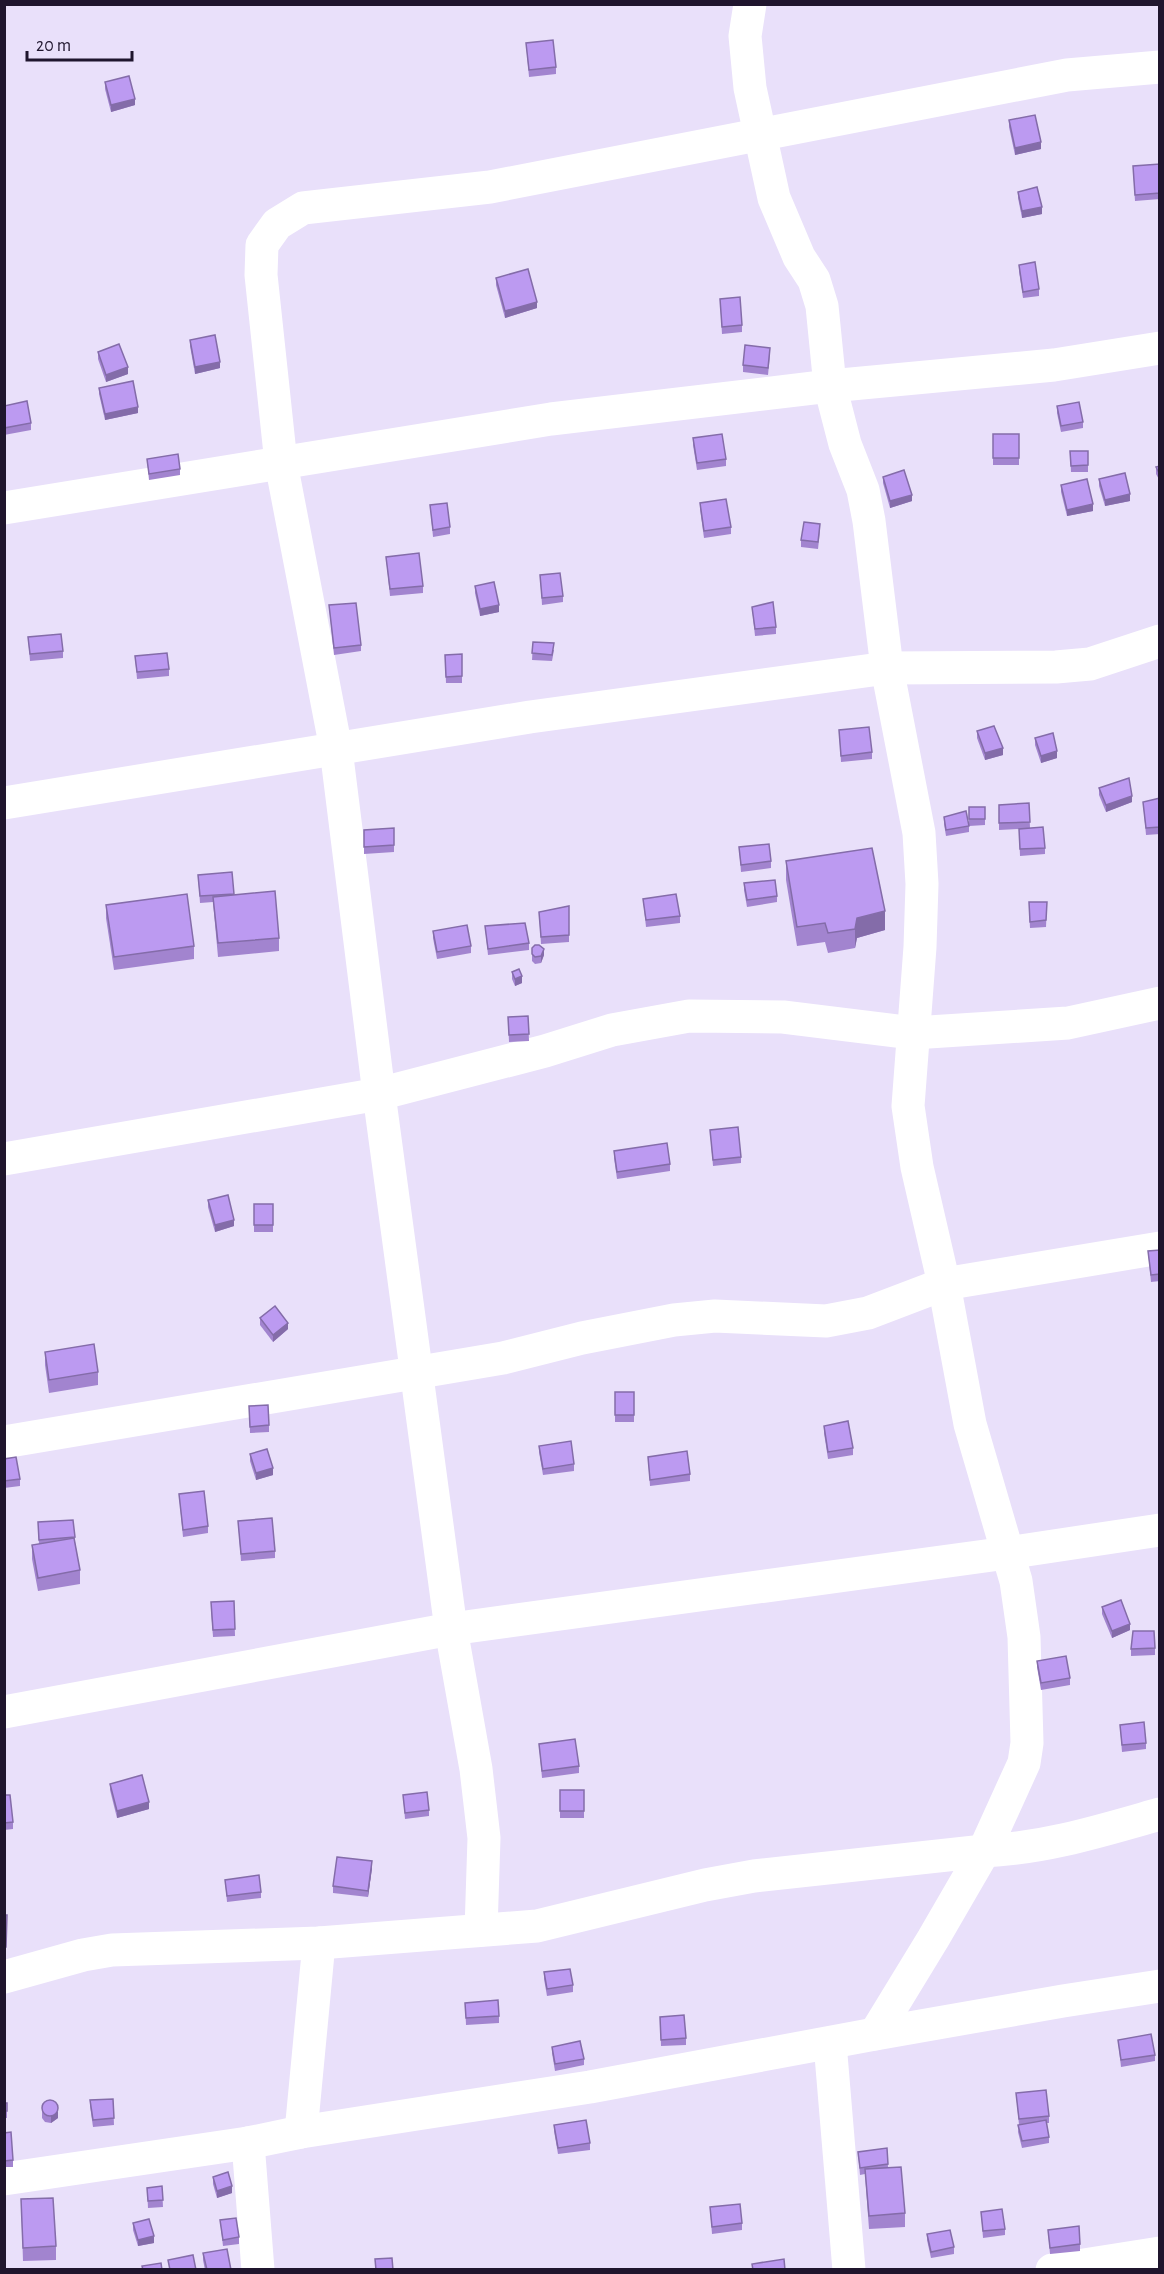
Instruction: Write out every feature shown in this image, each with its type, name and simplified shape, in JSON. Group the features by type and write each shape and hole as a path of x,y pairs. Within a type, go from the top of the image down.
{"street":[{"path":"750,4 745,36 750,88 774,198 799,257 813,280 822,306 830,386 845,444 862,490 869,521 887,668 919,833 922,884 908,1106 917,1167 944,1284 970,1424 1016,1581 1024,1637 1027,1743 1024,1763 984,1851 875,2034"},
{"path":"482,1930 484,1838 476,1769 451,1629 379,1094 336,749 282,463 261,275 262,245 277,225 303,208 490,187 1067,75 1160,67"},
{"path":"4,508 551,419 830,386 1054,365 1160,348"},
{"path":"4,803 531,717 887,668 1090,664 1160,641"},
{"path":"4,1159 379,1094 546,1051 612,1030 689,1016 783,1017 913,1033 1068,1023 1160,1003"},
{"path":"4,1442 503,1358 582,1338 674,1320 715,1316 826,1321 868,1313 944,1284 1160,1248"},
{"path":"4,1712 451,1629 1160,1530"},
{"path":"4,1977 83,1955 112,1950 319,1943 537,1926 705,1885 754,1876 1045,1845 1160,1814"},
{"path":"300,2132 319,1943"},
{"path":"4,2179 248,2143 300,2132 590,2087 875,2034 1160,1986"},
{"path":"830,2043 849,2270"},
{"path":"248,2143 258,2270"},
{"path":"1052,2270 1160,2253"}],"building":[{"path":"553,40 556,67 529,70 526,43"},
{"path":"129,76 135,99 111,105 105,82"},
{"path":"1035,115 1041,142 1015,148 1009,120"},
{"path":"1160,164 1160,193 1135,195 1133,166"},
{"path":"1037,187 1042,207 1022,211 1018,192"},
{"path":"1035,262 1039,289 1023,292 1019,265"},
{"path":"528,269 537,302 505,311 496,278"},
{"path":"740,297 742,325 722,327 720,299"},
{"path":"215,335 220,362 195,367 190,340"},
{"path":"119,344 128,367 106,375 98,352"},
{"path":"745,345 770,348 768,368 743,365"},
{"path":"133,381 138,407 105,414 99,388"},
{"path":"27,401 31,423 4,428 4,406"},
{"path":"1079,402 1083,422 1061,426 1057,406"},
{"path":"722,434 726,459 697,463 693,438"},
{"path":"993,434 1019,434 1019,458 993,458"},
{"path":"1070,451 1088,451 1088,465 1071,466"},
{"path":"178,454 180,469 149,474 147,459"},
{"path":"904,470 912,495 890,501 883,477"},
{"path":"1125,473 1130,494 1105,500 1099,479"},
{"path":"1087,479 1093,504 1067,510 1061,485"},
{"path":"726,499 731,527 704,531 700,503"},
{"path":"447,503 450,527 433,530 430,505"},
{"path":"804,522 820,524 818,542 801,540"},
{"path":"419,553 423,586 390,589 386,557"},
{"path":"560,573 563,596 542,598 540,575"},
{"path":"494,582 499,605 480,609 475,586"},
{"path":"773,602 776,627 755,629 752,607"},
{"path":"356,603 361,645 334,648 329,605"},
{"path":"61,634 63,651 30,654 28,637"},
{"path":"533,642 554,643 552,655 532,653"},
{"path":"167,653 169,669 137,672 135,656"},
{"path":"462,654 462,676 446,677 445,655"},
{"path":"994,726 1003,748 985,753 977,731"},
{"path":"869,727 872,752 841,756 839,730"},
{"path":"1053,733 1057,751 1041,756 1035,738"},
{"path":"1129,778 1132,796 1106,805 1099,788"},
{"path":"1160,798 1160,827 1146,828 1143,802"},
{"path":"1029,803 1030,822 999,823 999,805"},
{"path":"969,807 985,807 985,819 969,819"},
{"path":"966,811 969,826 946,830 944,817"},
{"path":"1043,827 1045,848 1020,849 1019,829"},
{"path":"394,828 394,845 364,847 364,830"},
{"path":"769,844 771,861 741,865 739,847"},
{"path":"872,848 885,911 857,918 855,929 828,933 825,923 797,927 786,861"},
{"path":"232,872 234,894 200,896 198,875"},
{"path":"775,880 777,896 747,900 744,883"},
{"path":"275,891 279,938 218,943 213,897"},
{"path":"187,894 194,946 114,957 106,905"},
{"path":"676,894 680,916 646,920 643,899"},
{"path":"1029,902 1047,902 1046,920 1030,922"},
{"path":"569,906 569,935 541,937 539,912"},
{"path":"525,923 529,943 488,949 485,926"},
{"path":"467,925 471,946 437,952 433,931"},
{"path":"535,945 544,949 541,956 535,957 532,954 532,948"},
{"path":"519,969 522,976 515,979 512,972"},
{"path":"528,1016 529,1034 509,1035 508,1017"},
{"path":"738,1127 741,1157 713,1160 710,1130"},
{"path":"667,1143 670,1164 617,1172 614,1151"},
{"path":"228,1195 234,1220 215,1225 208,1200"},
{"path":"254,1204 273,1204 273,1225 254,1225"},
{"path":"1160,1250 1160,1274 1151,1275 1148,1251"},
{"path":"275,1306 288,1323 273,1335 260,1318"},
{"path":"94,1344 98,1372 49,1380 45,1352"},
{"path":"615,1392 634,1392 634,1415 615,1415"},
{"path":"268,1405 269,1425 250,1427 249,1406"},
{"path":"848,1421 853,1448 828,1452 824,1426"},
{"path":"571,1441 574,1464 543,1469 539,1446"},
{"path":"267,1449 273,1468 256,1473 250,1454"},
{"path":"687,1451 690,1474 650,1480 648,1457"},
{"path":"16,1457 20,1479 4,1481 4,1459"},
{"path":"204,1491 208,1526 183,1530 179,1494"},
{"path":"272,1518 275,1551 241,1554 238,1521"},
{"path":"73,1520 75,1537 39,1540 38,1522"},
{"path":"74,1538 80,1570 38,1578 32,1545"},
{"path":"1121,1600 1130,1624 1112,1631 1102,1607"},
{"path":"234,1601 235,1629 213,1630 211,1602"},
{"path":"1133,1631 1154,1631 1155,1648 1131,1649"},
{"path":"1066,1656 1070,1678 1041,1683 1037,1661"},
{"path":"1144,1722 1146,1743 1122,1745 1120,1725"},
{"path":"575,1739 579,1766 542,1771 539,1744"},
{"path":"142,1775 149,1802 117,1811 110,1784"},
{"path":"560,1790 584,1790 584,1811 560,1811"},
{"path":"427,1792 429,1810 405,1813 403,1795"},
{"path":"4,1795 10,1795 13,1822 4,1823"},
{"path":"337,1857 372,1861 368,1891 333,1886"},
{"path":"259,1875 261,1892 227,1896 225,1880"},
{"path":"4,1915 7,1915 6,1947 4,1947"},
{"path":"570,1969 573,1985 547,1989 544,1972"},
{"path":"498,2000 499,2016 466,2018 465,2003"},
{"path":"684,2015 686,2038 661,2040 660,2017"},
{"path":"1151,2034 1155,2055 1121,2060 1118,2040"},
{"path":"580,2041 584,2059 555,2064 552,2047"},
{"path":"1046,2090 1049,2116 1019,2119 1016,2093"},
{"path":"113,2099 114,2118 93,2120 90,2100"},
{"path":"47,2100 53,2100 58,2108 56,2114 47,2116 42,2111 42,2105"},
{"path":"4,2103 7,2103 7,2111 4,2111"},
{"path":"586,2120 590,2143 558,2148 554,2125"},
{"path":"1046,2120 1049,2137 1022,2141 1018,2125"},
{"path":"11,2132 13,2160 4,2161 4,2133"},
{"path":"887,2148 888,2164 860,2168 858,2152"},
{"path":"901,2167 905,2213 869,2216 865,2169"},
{"path":"228,2172 232,2186 217,2191 213,2177"},
{"path":"162,2186 163,2200 148,2201 147,2188"},
{"path":"53,2198 56,2246 23,2248 21,2199"},
{"path":"740,2204 742,2223 712,2227 710,2207"},
{"path":"1002,2209 1005,2229 983,2231 981,2212"},
{"path":"236,2218 239,2237 223,2240 220,2220"},
{"path":"149,2219 154,2236 138,2240 133,2223"},
{"path":"1079,2226 1080,2244 1050,2248 1048,2230"},
{"path":"950,2230 954,2247 931,2252 927,2234"},
{"path":"227,2249 231,2270 207,2270 203,2253"},
{"path":"193,2255 196,2270 170,2270 168,2260"},
{"path":"392,2258 393,2270 376,2270 375,2259"},
{"path":"784,2259 785,2270 753,2270 752,2264"},
{"path":"161,2263 162,2270 143,2270 142,2266"}]}
